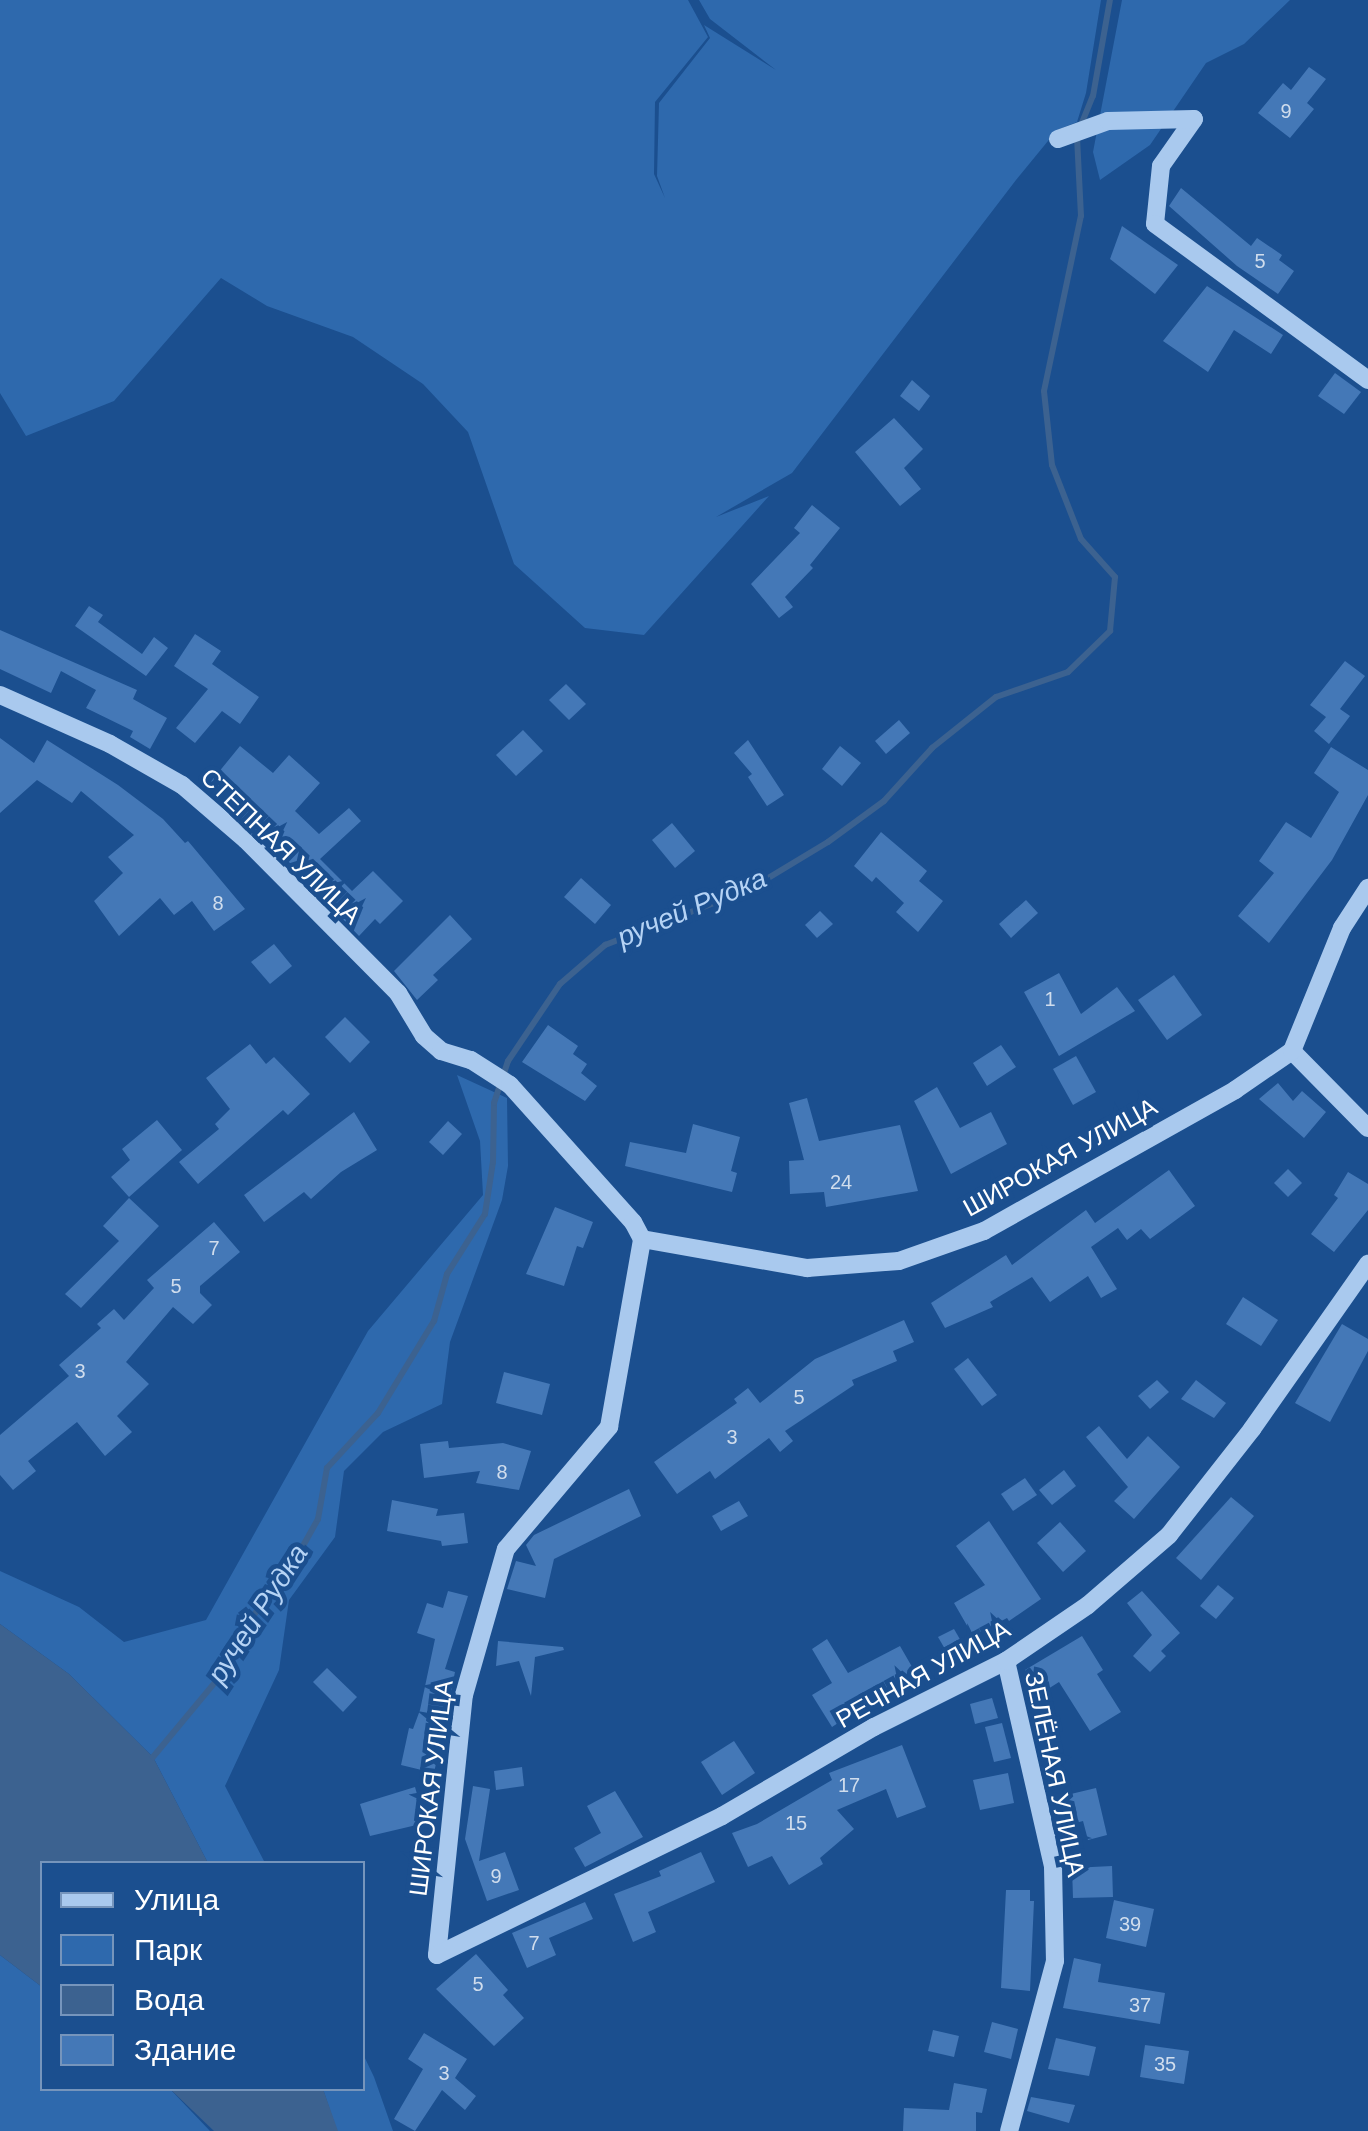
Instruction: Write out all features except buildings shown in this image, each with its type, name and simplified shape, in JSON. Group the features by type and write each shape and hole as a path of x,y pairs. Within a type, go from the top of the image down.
{"street":[{"path":"1058,139 1108,121 1194,119 1161,166 1155,224 1368,380"},
{"name":"СТЕПНАЯ УЛИЦА","path":"0,695 110,744 182,785 246,840 398,993 424,1036 441,1051 470,1060 502,1080 633,1222 642,1239"},
{"path":"1368,888 1342,928 1292,1051 1368,1128"},
{"name":"ШИРОКАЯ УЛИЦА","path":"437,1955 464,1694 506,1549 609,1427 642,1239 807,1268 899,1261 984,1231 1236,1090 1292,1051"},
{"name":"РЕЧНАЯ УЛИЦА","path":"437,1955 722,1816 874,1727 1006,1661 1088,1605 1169,1534 1252,1428 1368,1264"},
{"name":"ЗЕЛЁНАЯ УЛИЦА","path":"1006,1661 1053,1867 1055,1960 1009,2131"}],"green space":[{"path":"0,0 688,0 708,37 655,102 654,174 665,198 657,176 659,103 710,38 704,25 776,70 710,19 699,0 1101,0 1086,93 1077,122 1057,130 1016,180 792,473 716,517 769,496 644,635 585,628 514,564 468,432 423,384 353,337 267,306 221,278 114,401 26,436 0,393"},
{"path":"1122,0 1290,0 1244,44 1206,63 1150,145 1100,180 1093,152"},
{"path":"457,1075 507,1098 508,1166 502,1200 450,1342 442,1404 383,1432 344,1471 335,1537 289,1600 279,1670 225,1786 264,1861 207,1861 153,1757 69,1674 0,1624 0,1571 79,1607 124,1642 206,1620 368,1331 483,1195 480,1141"},
{"path":"0,1955 40,1985 40,2091 172,2091 210,2131 0,2131"},
{"path":"365,2058 393,2131 337,2131 324,2091 365,2091"}],"water":[{"path":"0,1624 69,1674 153,1757 207,1861 40,1861 40,1985 0,1955"},
{"path":"172,2091 324,2091 338,2131 214,2131"}],"waterway":[{"name":"ручей Рудка","path":"1081,125 1093,96 1110,0"},
{"name":"ручей Рудка","path":"153,1757 216,1681 250,1620 294,1562 318,1519 327,1468 378,1413 434,1321 447,1274 485,1214 493,1162 494,1103 508,1061 560,984 605,945 750,889 828,842 884,801 932,748 996,697 1068,672 1110,631 1115,577 1081,539 1052,465 1044,391 1081,216 1077,136"}]}
